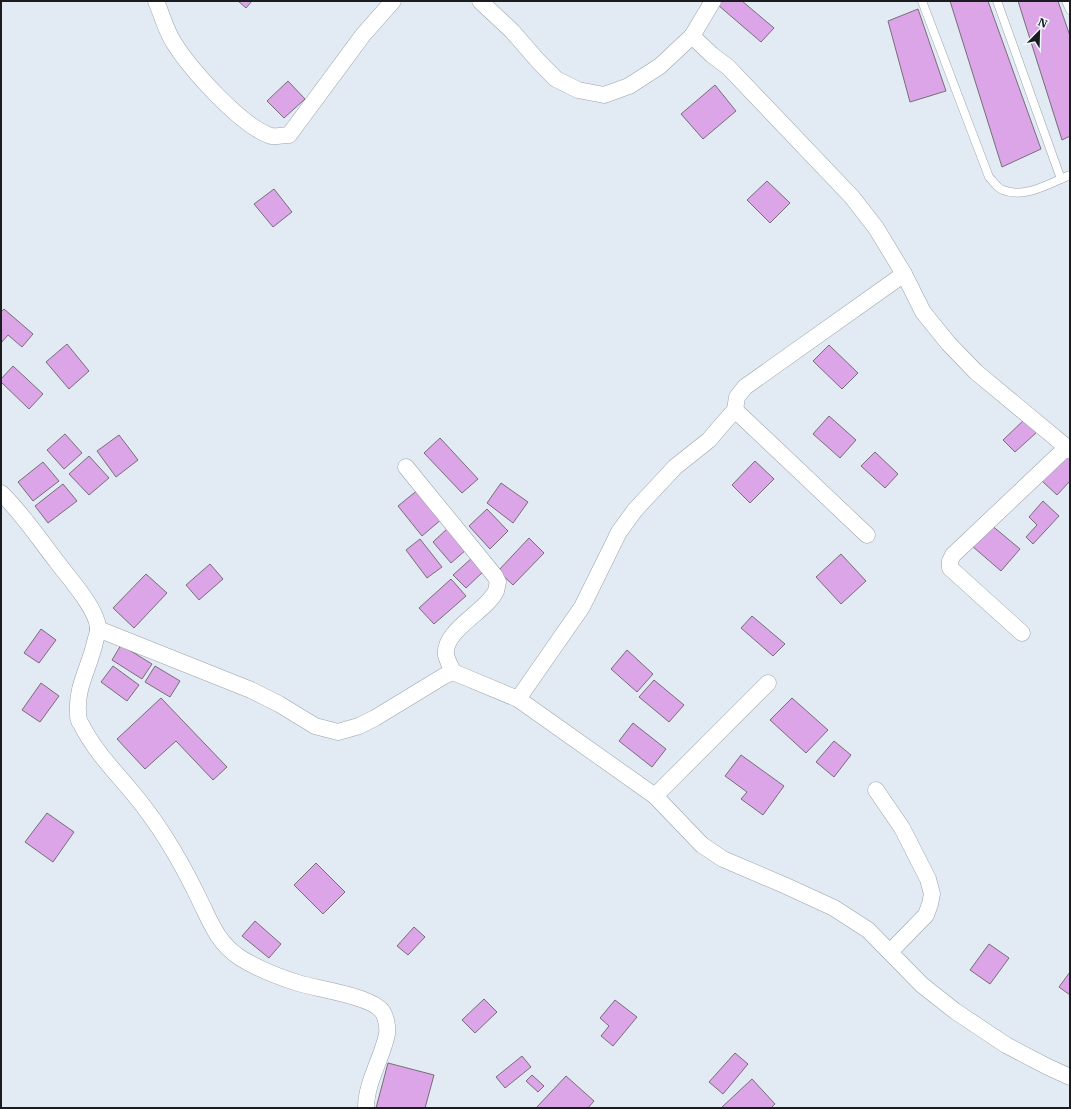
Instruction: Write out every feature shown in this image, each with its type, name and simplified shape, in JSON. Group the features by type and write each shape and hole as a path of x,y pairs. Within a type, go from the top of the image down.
{"street":[{"path":"156,1 173,42 193,70 240,117 259,130 272,136 289,135 363,35 393,1"},
{"path":"480,1 512,30 539,62 556,79 578,90 604,95 629,86 660,66 692,36 713,1"},
{"path":"692,36 712,55 728,67 852,197 876,228 904,274 923,312 948,343 976,372 1068,449 953,555 950,561 950,568 1022,633"},
{"path":"518,699 582,607 619,532 635,510 675,467 708,440 735,410 737,397 745,387 904,274"},
{"path":"735,410 867,535"},
{"path":"406,467 495,576 498,582 495,591 489,599 451,637 446,647 446,656 453,672 518,699 655,796 702,845 723,859 834,908 868,930 922,985 955,1011 1006,1045 1070,1077"},
{"path":"1,493 25,520 87,602 97,618 98,629 92,655 81,684 77,702 79,721 85,733 112,770 143,806 164,835 201,904 212,928 224,944 240,957 298,983 368,1001 382,1010 388,1032 368,1090 366,1108"},
{"path":"98,629 251,690 279,704 315,726 338,732 359,726 375,718 453,672"},
{"path":"655,796 768,683"},
{"path":"876,790 902,828 928,879 932,894 926,915 890,952"}],"lane":[{"path":"922,1 989,177 1002,190 1019,192 1033,190 1070,175"},
{"path":"997,1 1061,179"},
{"path":"1066,1 1070,10"}],"building":[{"path":"238,1 252,1 246,8"},
{"path":"722,1 742,1 774,28 761,42 718,5"},
{"path":"950,1 988,1 1041,149 1002,167"},
{"path":"1018,1 1058,1 1070,36 1070,136 1062,140"},
{"path":"918,9 946,91 910,102 888,21"},
{"path":"288,81 305,99 284,118 267,101"},
{"path":"715,85 736,111 703,139 681,114"},
{"path":"767,181 790,203 770,223 747,200"},
{"path":"274,189 292,212 273,227 254,204"},
{"path":"4,309 33,334 22,347 8,335 1,343 1,312"},
{"path":"67,344 89,371 69,389 46,362"},
{"path":"829,345 858,373 842,389 813,361"},
{"path":"13,366 43,394 29,409 1,382 1,379"},
{"path":"829,416 856,440 840,458 813,434"},
{"path":"1025,419 1037,432 1015,452 1003,440"},
{"path":"65,434 82,453 64,469 47,450"},
{"path":"119,435 138,460 116,477 97,451"},
{"path":"440,438 478,479 462,493 424,453"},
{"path":"875,452 898,474 885,488 861,466"},
{"path":"1067,454 1070,456 1070,481 1057,495 1042,481"},
{"path":"89,456 109,478 89,495 69,474"},
{"path":"755,461 774,479 750,503 732,485"},
{"path":"43,462 59,481 33,501 18,482"},
{"path":"501,483 528,502 513,523 487,503"},
{"path":"63,484 77,501 48,523 35,506"},
{"path":"419,489 443,518 422,536 398,506"},
{"path":"1043,501 1059,516 1033,544 1026,537 1037,525 1029,517"},
{"path":"487,509 508,531 490,549 469,526"},
{"path":"990,524 1020,549 1001,571 972,546"},
{"path":"448,528 467,549 451,563 433,542"},
{"path":"529,538 544,553 513,585 498,571"},
{"path":"420,539 442,567 427,578 406,550"},
{"path":"841,554 866,581 841,604 816,577"},
{"path":"473,557 485,570 466,588 453,575"},
{"path":"210,564 223,579 199,600 186,585"},
{"path":"146,574 167,593 134,628 113,608"},
{"path":"451,579 466,596 434,624 419,608"},
{"path":"752,616 785,644 773,656 741,628"},
{"path":"41,629 56,640 39,663 24,653"},
{"path":"121,645 152,664 142,679 112,660"},
{"path":"627,650 653,674 637,692 611,669"},
{"path":"113,666 139,685 127,701 101,682"},
{"path":"155,666 180,681 170,697 145,682"},
{"path":"654,680 684,705 669,722 639,697"},
{"path":"41,683 59,696 40,722 22,710"},
{"path":"161,698 227,767 213,780 176,741 145,769 117,739"},
{"path":"792,698 828,730 806,753 770,720"},
{"path":"633,723 666,749 652,767 619,741"},
{"path":"834,741 851,755 834,777 816,762"},
{"path":"741,755 784,786 763,815 741,799 747,792 725,776"},
{"path":"47,813 74,832 53,862 25,842"},
{"path":"316,863 345,892 323,914 294,885"},
{"path":"255,921 281,944 269,958 242,936"},
{"path":"414,927 425,937 408,955 397,946"},
{"path":"989,944 1009,958 990,984 970,970"},
{"path":"1070,972 1070,995 1059,987"},
{"path":"484,999 497,1012 475,1033 462,1020"},
{"path":"615,1000 637,1017 613,1046 601,1036 609,1026 600,1018"},
{"path":"735,1053 748,1064 723,1094 709,1082"},
{"path":"522,1056 531,1067 505,1088 496,1077"},
{"path":"388,1063 434,1075 425,1108 376,1108"},
{"path":"532,1075 544,1086 538,1092 526,1081"},
{"path":"566,1076 594,1101 588,1108 536,1108"},
{"path":"752,1079 775,1104 771,1108 721,1108"}]}
